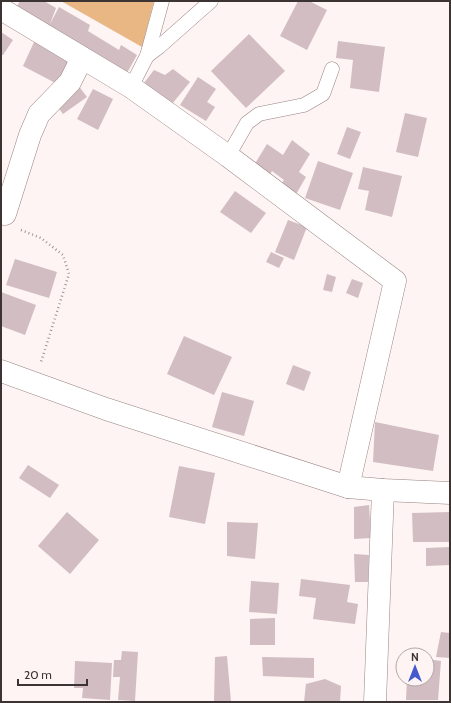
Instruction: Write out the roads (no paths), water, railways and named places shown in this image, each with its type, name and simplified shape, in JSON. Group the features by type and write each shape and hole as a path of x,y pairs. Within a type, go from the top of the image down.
{"street":[{"path":"1,9 131,87 228,156 395,281 348,487"},
{"path":"5,214 30,135 39,114 70,82 82,58"},
{"path":"1,371 106,409 348,487 450,493"},
{"path":"375,702 382,490"}],"lane":[{"path":"131,87 147,56 162,1"},
{"path":"147,56 159,48 211,1"},
{"path":"228,156 247,123 258,114 304,105 323,94 332,69"}]}
